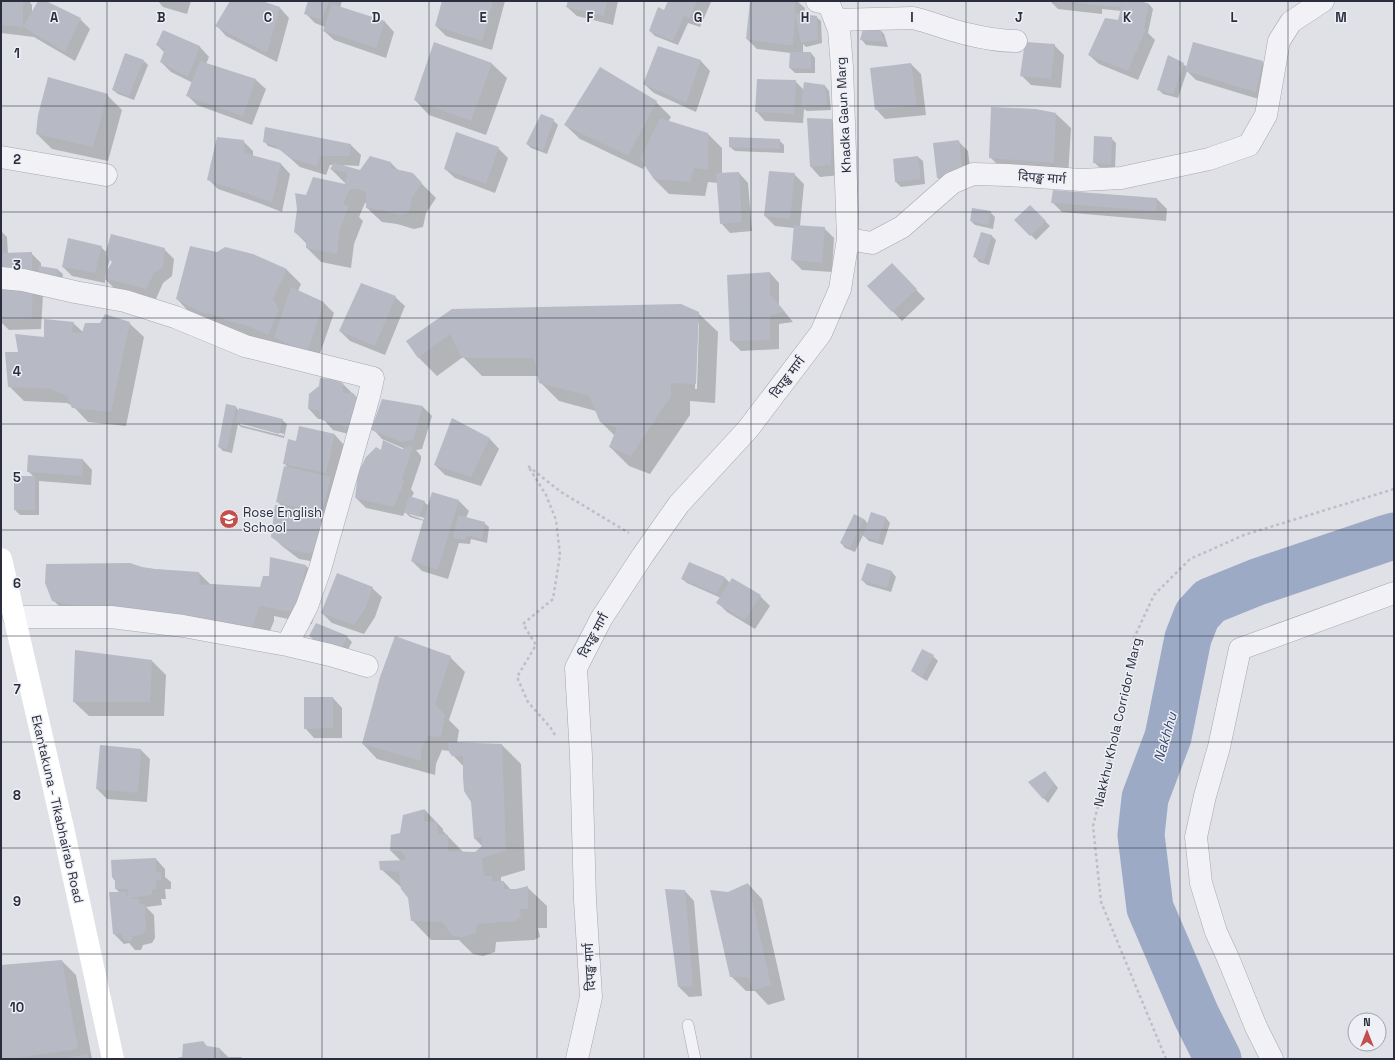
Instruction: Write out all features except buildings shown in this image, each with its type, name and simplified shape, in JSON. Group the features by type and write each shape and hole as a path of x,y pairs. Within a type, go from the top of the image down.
{"main road":[{"name":"Ekantakuna - Tikabhairab Road","path":"1,559 63,828 113,1059"}],"street":[{"name":"Khadka Gaun Marg","path":"817,1 828,4 838,30 842,67 848,239"},
{"name":"दिपङ्ख मार्ग","path":"576,1059 590,997 585,900 581,756 576,668 601,619 679,504 748,429 821,333 840,288 848,239 872,243 902,227 952,183 973,174 1082,180 1121,178 1209,159 1249,145 1266,115 1280,41 1291,22 1323,1"},
{"path":"835,20 913,18 924,20 966,34 999,41 1016,41"},
{"path":"1,157 106,175"},
{"path":"1,278 23,280 75,292 125,301 174,317 244,346 372,378 370,396 320,569 307,606 287,645"},
{"path":"1272,1059 1256,1027 1216,932 1201,883 1196,837 1205,796 1219,747 1240,649 1394,593"},
{"path":"14,617 111,617 183,626 287,645 330,655 367,666"}],"lane":[{"path":"688,1025 696,1059"}],"path":[{"path":"558,741 550,727 528,702 518,677 536,645 523,624 553,599 560,555 556,520 546,495 528,466 561,492 650,546"},
{"name":"Nakkhu Khola Corridor Marg","path":"1166,1059 1101,902 1093,826 1119,723 1134,638 1154,595 1190,559 1244,535 1394,489"}],"waterway":[{"name":"Nakhhu","path":"1218,1059 1196,1015 1150,908 1141,835 1145,798 1168,737 1188,638 1197,615 1210,601 1257,582 1394,536"}],"place":[{"name":"Rose English School","path":"229,519"}]}
